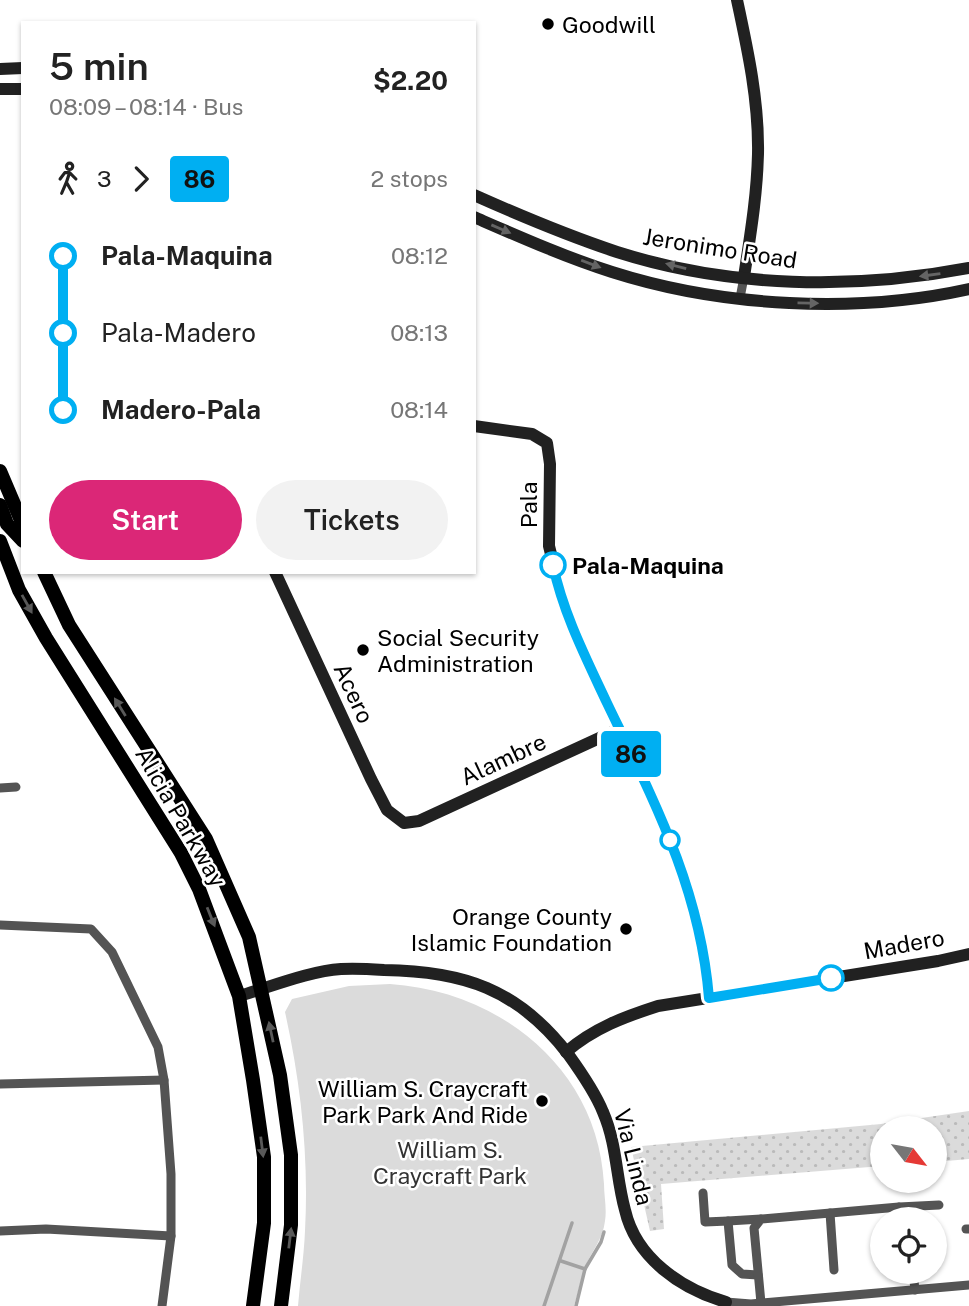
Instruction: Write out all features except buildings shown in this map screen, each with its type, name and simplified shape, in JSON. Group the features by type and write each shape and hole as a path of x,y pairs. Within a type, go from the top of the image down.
{"main road":[{"path":"0,471 21,520"},
{"path":"0,505 7,524 21,539"},
{"name":"Alicia Parkway","path":"0,541 19,590 46,638 180,853 199,889 239,996 264,1157 264,1223 253,1306"},
{"name":"Alicia Parkway","path":"45,574 69,625 206,839 249,937 280,1075 291,1155 291,1225 281,1306"}],"street":[{"path":"737,0 753,72 758,139 753,215 740,298"},
{"path":"0,69 21,68"},
{"path":"0,89 21,89"},
{"name":"Jeronimo Road","path":"476,196 619,252 688,269 776,281 848,282 914,277 969,268"},
{"name":"Jeronimo Road","path":"476,218 613,272 684,289 740,298 772,302 846,303 922,297 969,289"},
{"name":"Pala","path":"476,426 532,434 547,443 550,464 549,546 562,599 581,647 682,868 703,943 709,998"},
{"name":"Acero","path":"276,574 370,779 387,810 404,823"},
{"name":"Alambre","path":"404,823 419,821 619,729"},
{"path":"0,788 16,787"},
{"path":"0,925 92,929 112,952 158,1047 164,1080 172,1174 171,1236 162,1306"},
{"name":"Madero","path":"566,1052 583,1038 614,1021 658,1006 969,954"},
{"name":"Via Linda","path":"239,996 340,969 416,970 478,983 524,1010 550,1030 580,1070 603,1111 614,1143 625,1211 632,1231 643,1248 665,1272 686,1286 725,1304 969,1285"},
{"path":"0,1084 164,1080"},
{"path":"703,1193 705,1222 870,1210"},
{"path":"899,1207 939,1205"},
{"path":"830,1213 834,1270"},
{"path":"761,1219 754,1228 761,1303"},
{"path":"728,1221 732,1265 742,1274 758,1275"},
{"path":"0,1231 46,1228 171,1236"},
{"path":"914,1284 915,1290"}],"green space":[{"name":"William S. Craycraft Park","path":"390,984 430,990 469,1002 504,1020 536,1043 562,1072 583,1105 598,1142 606,1216 602,1234 584,1270 574,1306 298,1306 305,1231 305,1148 285,1012 292,999 349,986"},
{"path":"969,1111 969,1159 947,1161 947,1116 935,1116"},
{"path":"870,1125 870,1167 661,1184 664,1229 650,1231 631,1147"}],"waterway":[{"path":"544,1306 572,1223"},
{"path":"585,1269 604,1232"},
{"path":"561,1261 585,1269 576,1306"}],"bus line":[{"name":"86","path":"553,565 562,599 584,652 682,868 703,943 709,998 831,978"}],"place":[{"name":"Goodwill","path":"548,24"},
{"name":"Pala-Maquina","path":"553,565"},
{"name":"Social Security Administration","path":"363,650"},
{"name":"Orange County Islamic Foundation","path":"626,929"},
{"name":"William S. Craycraft Park Park And Ride","path":"542,1101"}]}
